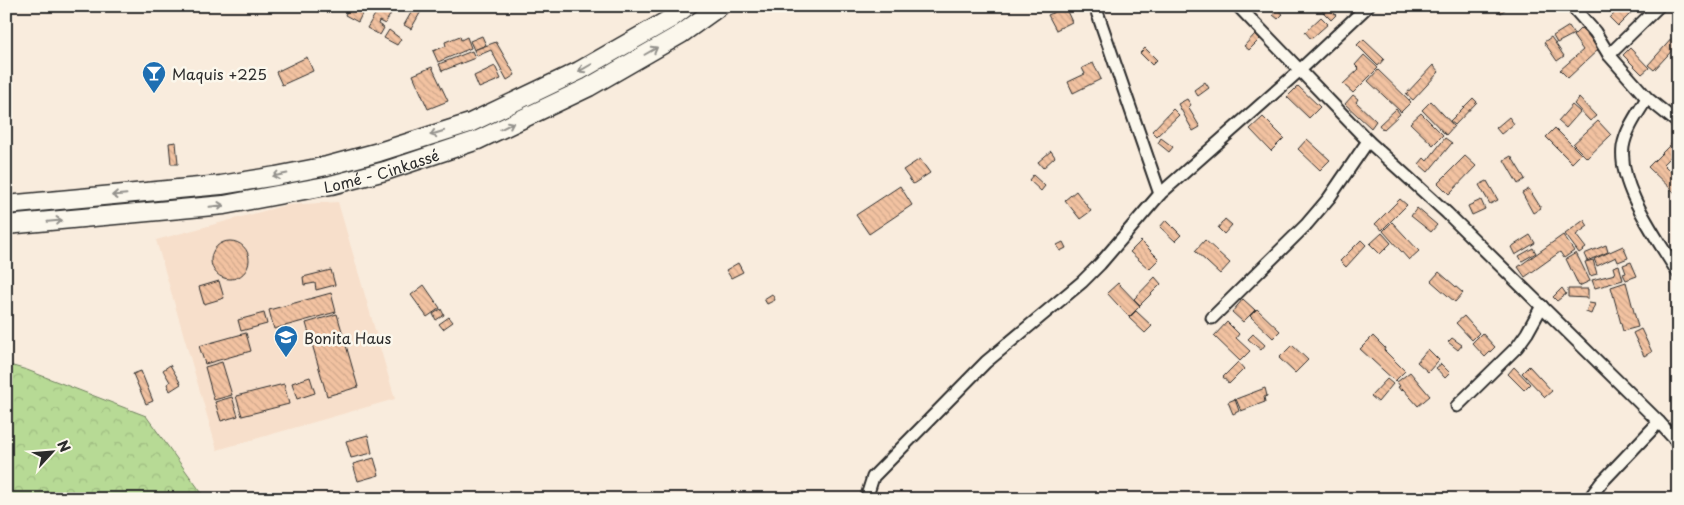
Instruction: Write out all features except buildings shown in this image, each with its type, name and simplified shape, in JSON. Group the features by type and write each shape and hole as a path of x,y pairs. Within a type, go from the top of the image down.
{"highway":[{"name":"Lomé - Cinkassé","path":"6,205 165,191 276,176 328,166 470,123 579,71 670,19 687,6"},
{"name":"Lomé - Cinkassé","path":"6,225 170,211 242,202 331,185 385,171 478,140 590,87 681,34 720,6"},
{"path":"470,123 478,140"}],"street":[{"path":"1095,6 1160,194"},
{"path":"1238,6 1368,142 1447,214 1542,306 1678,443"},
{"path":"866,499 873,477 986,362 1082,282 1100,264 1160,194 1300,70 1368,6"},
{"path":"1572,6 1595,32 1609,55 1647,98 1678,123"},
{"path":"1609,55 1659,6"},
{"path":"1647,98 1628,130 1623,146 1623,162 1630,190 1678,273"},
{"path":"1212,318 1318,212 1368,142"},
{"path":"1457,406 1517,347 1542,306"},
{"path":"1589,499 1659,422"}],"shaded area":[{"name":"Bonita Haus","path":"338,202 395,399 217,450 156,240 286,205"}],"green space":[{"path":"6,364 27,370 146,416 206,499 6,499"}],"place":[{"name":"Maquis +225","path":"154,94"},
{"name":"Bonita Haus","path":"286,358"}]}
